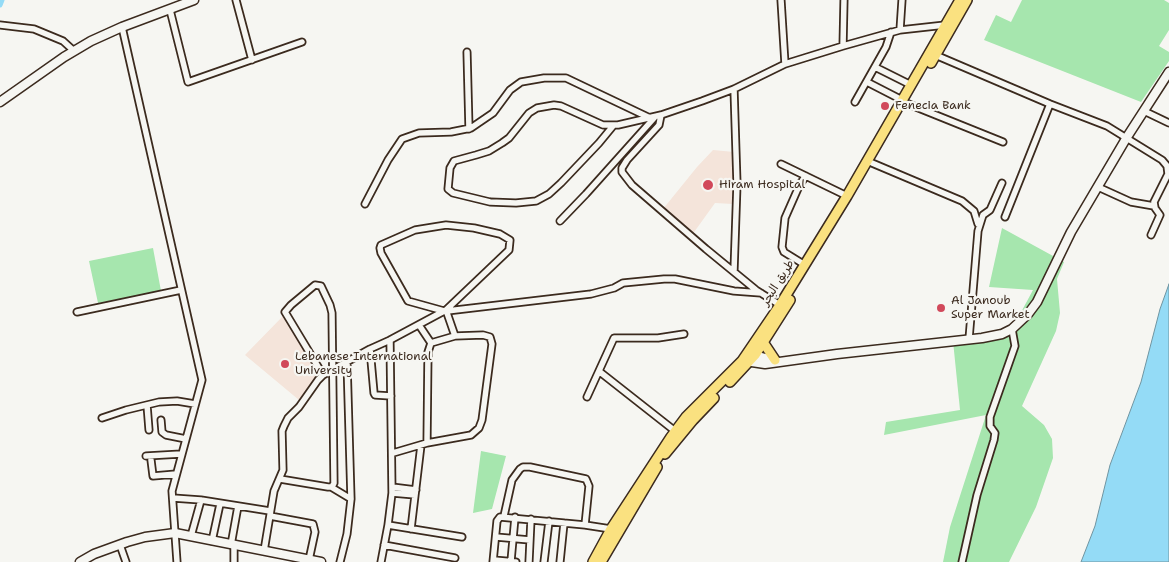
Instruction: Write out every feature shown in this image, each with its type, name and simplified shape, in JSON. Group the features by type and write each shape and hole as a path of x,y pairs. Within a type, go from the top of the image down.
{"highway":[{"name":"طريق البحر","path":"601,562 668,450 764,342 828,239 872,163 911,85 933,54 944,26 960,0"},
{"name":"طريق البحر","path":"593,562 611,529 675,431 749,358 967,0"},
{"path":"764,342 777,361"}],"main road":[{"path":"0,102 74,50 102,35 170,10 182,2 194,0"},
{"path":"749,358 765,364 777,361 994,336 1012,329 1028,314 1037,302 1071,232 1127,137 1169,72"},
{"path":"80,562 94,554 144,537 175,533 264,551 277,558 320,562"}],"street":[{"path":"236,0 252,60"},
{"path":"781,0 785,64"},
{"path":"843,46 844,0"},
{"path":"900,30 902,0"},
{"path":"170,10 188,82 302,42"},
{"path":"0,25 34,29 63,41 74,50"},
{"path":"614,126 561,183 549,194 536,201 516,203 490,202 453,193 448,190 450,168 454,161 476,156 502,143 509,138 529,113 537,108 554,105 561,106 603,125 614,126 655,116 734,88 785,64 843,46 900,30 944,26"},
{"path":"122,27 202,380 172,491 177,562"},
{"path":"855,102 886,47 891,32"},
{"path":"467,52 469,129"},
{"path":"933,54 1107,126 1162,160 1168,167 1167,176 1154,202 1154,206 1160,215 1151,235"},
{"path":"875,66 911,85"},
{"path":"364,204 402,139 420,133 451,132 469,129 494,113 516,85 525,81 544,78 566,78 655,116 659,125 627,160 622,168 622,172 632,185 734,271 761,293 780,305"},
{"path":"867,82 904,102 1003,142"},
{"path":"734,88 737,184 734,271"},
{"path":"1005,217 1050,104"},
{"path":"1144,111 1169,123"},
{"path":"560,221 655,116"},
{"path":"872,163 941,191 966,204 976,215 978,231"},
{"path":"781,164 847,196"},
{"path":"805,265 784,252 782,247 785,218 800,184 806,176"},
{"path":"969,339 978,231 982,215 990,210 1002,183"},
{"path":"1098,187 1131,202 1154,206"},
{"path":"264,551 274,491 283,470 282,431 288,418 318,380 323,375 332,372 370,348 390,340 446,310 509,250 510,240 500,234 474,228 446,225 415,230 381,245 380,250 389,269 408,301 446,310 591,294 614,288 623,282 664,279 675,279 734,291 761,293"},
{"path":"323,375 285,312 291,304 315,285 320,286 332,308 334,483 331,487"},
{"path":"77,312 181,290"},
{"path":"446,310 455,336"},
{"path":"419,325 431,343"},
{"path":"962,562 977,495 994,440 994,433 990,426 990,417 1014,346 1012,329"},
{"path":"587,397 614,338 650,338 684,334"},
{"path":"393,453 428,443 471,435 478,428 482,420 492,340 488,336 483,335 455,336 431,343"},
{"path":"381,562 392,490 390,340"},
{"path":"428,443 428,352 431,343"},
{"path":"370,348 374,393 375,395 391,396"},
{"path":"340,562 347,534 351,499 347,362"},
{"path":"600,372 675,431"},
{"path":"102,418 159,402 177,401 195,404"},
{"path":"147,404 149,430"},
{"path":"161,420 162,432 166,436 186,438"},
{"path":"411,529 421,445"},
{"path":"176,474 152,476 148,458 181,454"},
{"path":"504,516 512,480 523,467 530,467 586,479 589,486 585,524"},
{"path":"280,479 331,487 351,499"},
{"path":"392,490 415,492"},
{"path":"173,498 238,506 313,524 315,532 309,560"},
{"path":"191,536 200,500"},
{"path":"212,541 220,504"},
{"path":"234,562 232,545 238,506"},
{"path":"516,562 494,561 498,518 504,516 515,517 585,524 611,529"},
{"path":"511,562 515,517"},
{"path":"529,562 531,519"},
{"path":"544,562 549,521"},
{"path":"560,562 564,523"},
{"path":"388,526 462,537"},
{"path":"496,537 530,540"},
{"path":"120,545 126,562"},
{"path":"384,545 455,558"}],"shaded area":[{"name":"Hiram Hospital","path":"713,150 734,152 733,204 715,203 692,235 663,209"},
{"name":"Lebanese International University","path":"283,316 318,373 299,400 245,355"}],"green space":[{"path":"1022,0 1164,0 1169,3 1169,30 1159,46 1169,52 1169,61 1141,102 984,40 996,15 1011,22"},
{"path":"1002,228 1064,262 1057,279 1060,313 1056,331 1022,406 1044,425 1052,439 1053,458 1036,507 1009,562 943,562 950,527 986,415 884,435 886,422 960,410 953,341 1012,329 1033,290 989,287"},
{"path":"153,248 161,291 98,303 89,261"},
{"path":"481,451 506,456 492,509 473,513"}],"water":[{"path":"1169,284 1169,562 1081,562 1095,526 1110,465 1141,382 1160,309"}],"waterway":[{"path":"0,5 2,0"}],"place":[{"name":"Fenecia Bank","path":"885,106"},
{"name":"Hiram Hospital","path":"708,185"},
{"name":"Al Janoub Super Market","path":"941,308"},
{"name":"Lebanese International University","path":"285,364"}]}
